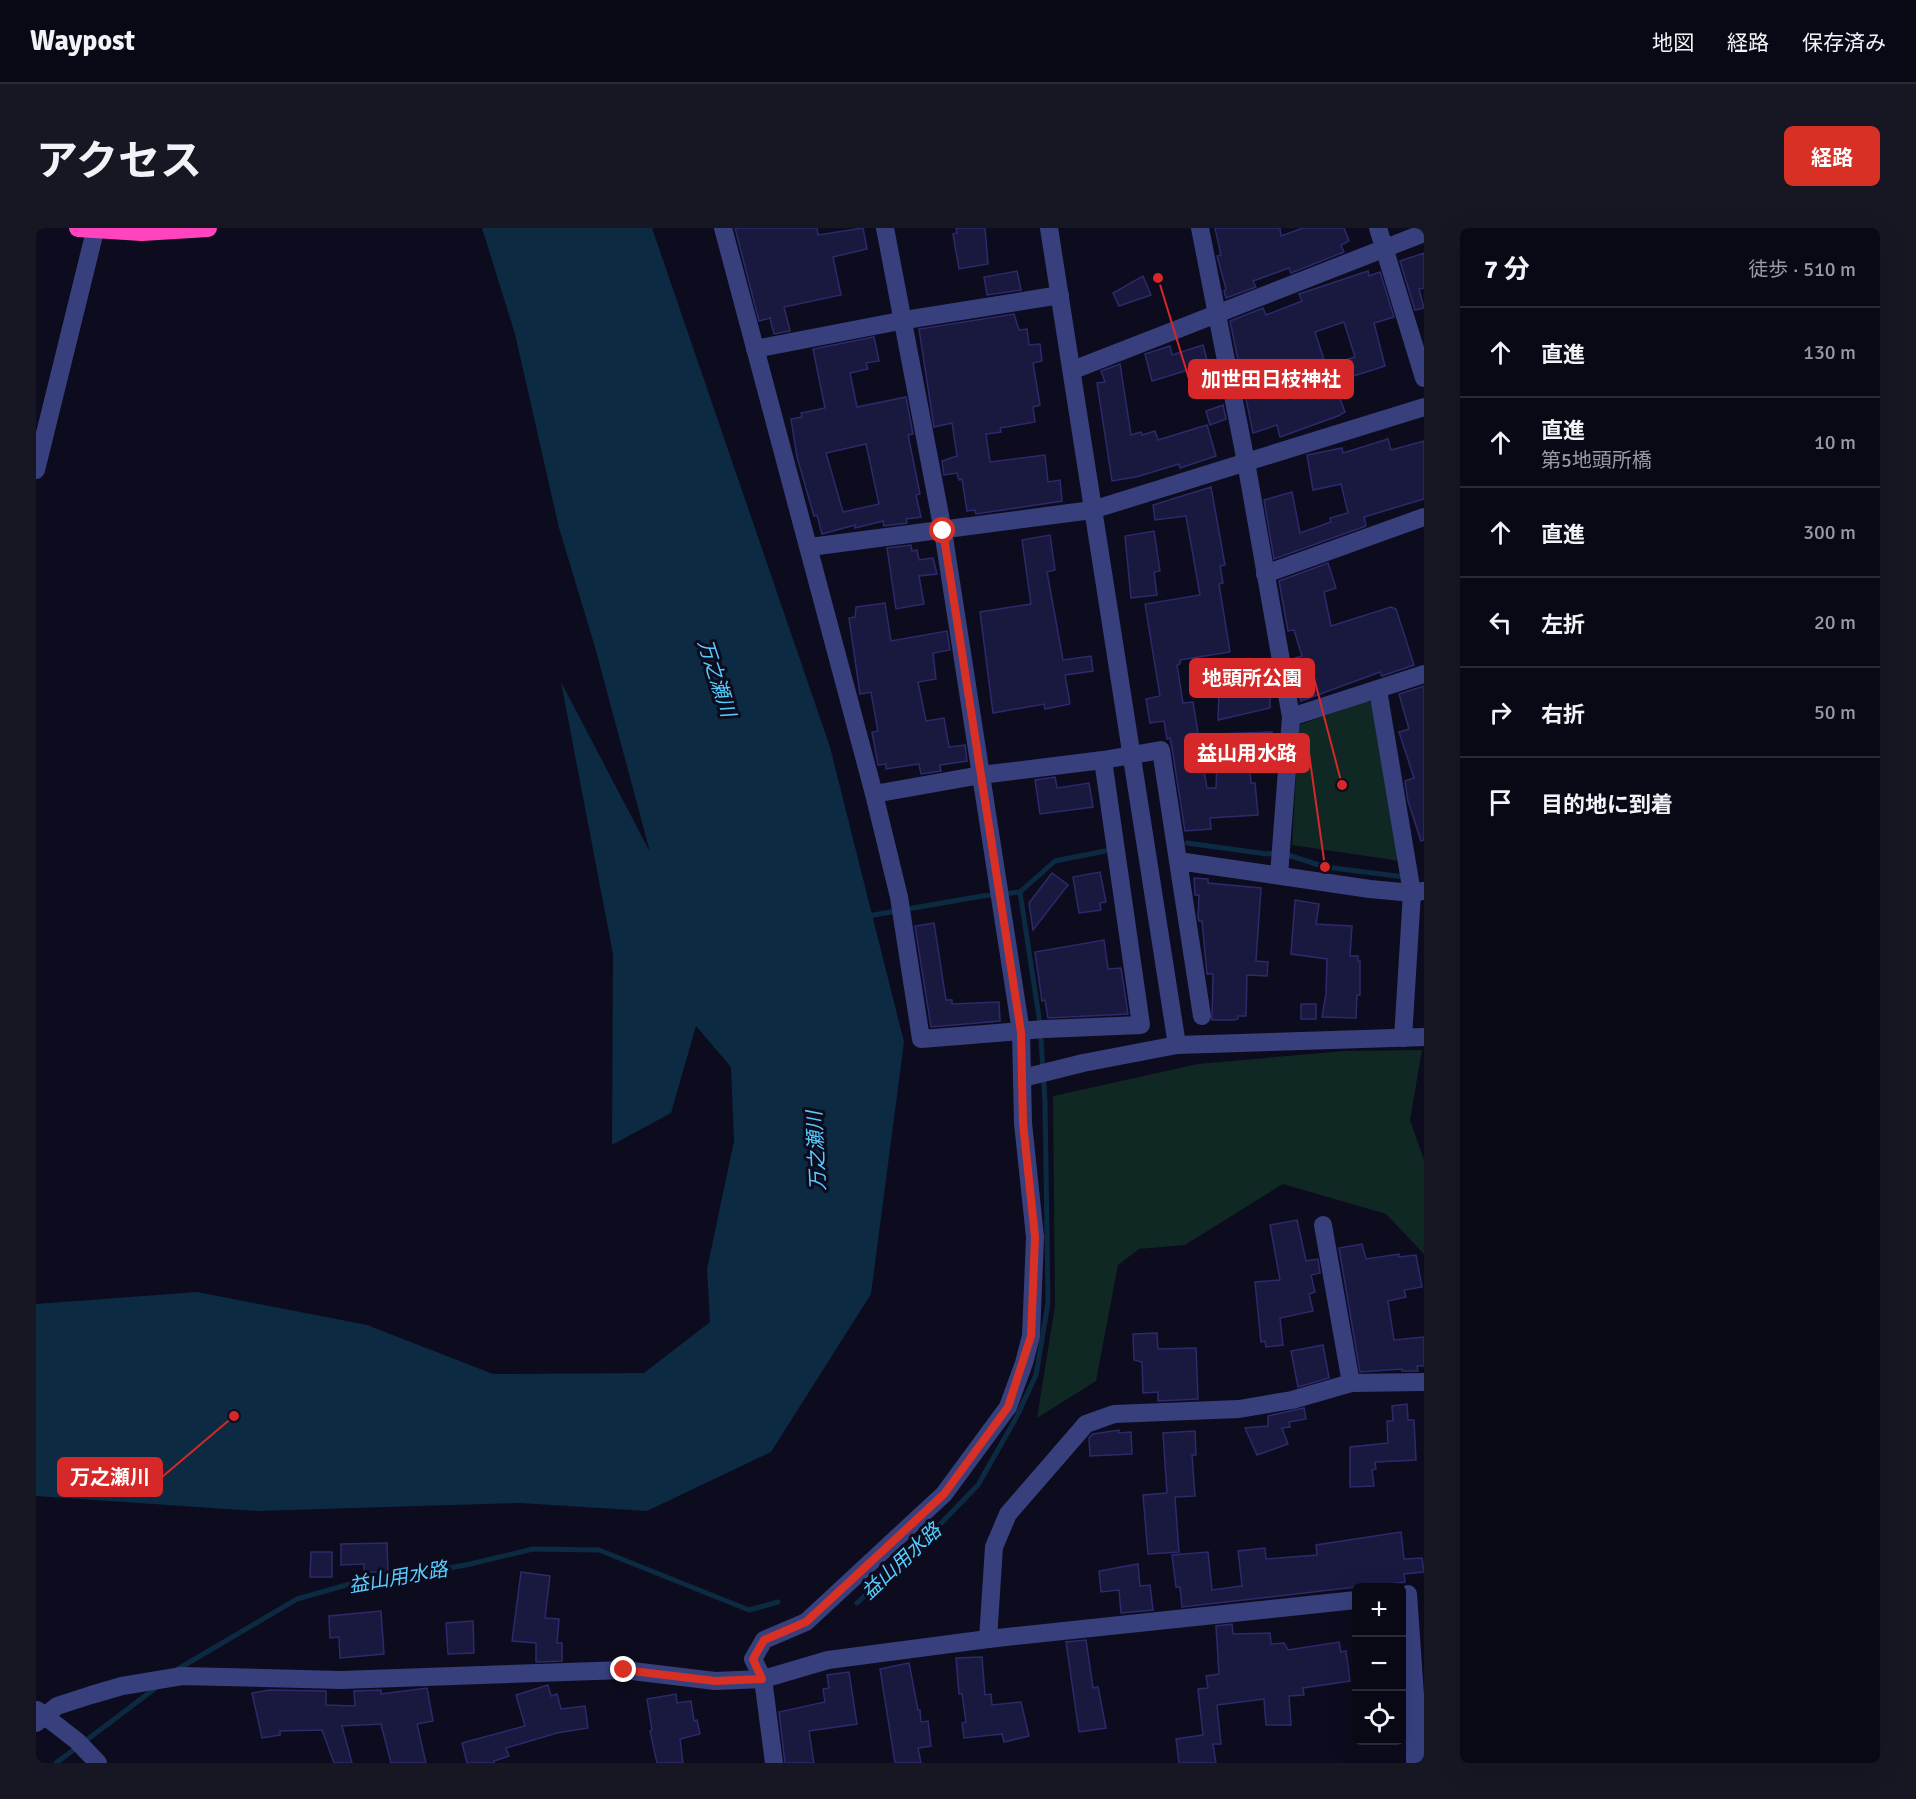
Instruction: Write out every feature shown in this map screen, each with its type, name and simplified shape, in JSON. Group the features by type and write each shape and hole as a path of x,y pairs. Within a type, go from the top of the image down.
{"highway":[{"path":"87,229 142,232 208,228"}],"street":[{"path":"723,228 810,547 874,794 899,897 921,1039 1141,1025 1103,760"},
{"path":"774,1763 762,1679 753,1659 764,1640 806,1622 944,1494 988,1436 1014,1393 1031,1336 1035,1237 1023,1123 1032,1031 1004,911 943,531 885,228"},
{"path":"1049,228 1177,1045"},
{"path":"1200,228 1246,462 1291,717 1279,869"},
{"path":"1378,228 1424,378"},
{"path":"36,470 87,229"},
{"path":"1073,370 1215,312 1424,233"},
{"path":"755,349 904,320 1060,295"},
{"path":"810,547 1092,510 1424,407"},
{"path":"1265,574 1424,517"},
{"path":"1291,717 1424,674"},
{"path":"1378,690 1407,862 1415,890 1403,1038"},
{"path":"874,794 981,775 1132,756 1161,750 1202,1016"},
{"path":"1178,861 1279,869 1370,890 1415,890"},
{"path":"1029,1077 1177,1045 1424,1037"},
{"path":"1323,1224 1351,1383"},
{"path":"988,1639 994,1547 1008,1514 1086,1424 1114,1414 1239,1409 1292,1400 1351,1383 1424,1382"},
{"path":"1411,1594 1415,1763"},
{"path":"87,1752 39,1716 57,1706 91,1695 151,1680 182,1676 341,1680 624,1670 715,1681 762,1679 828,1660 988,1639 1352,1600"}],"green space":[{"path":"1367,701 1375,704 1400,861 1292,845 1299,725"},
{"path":"1422,1050 1410,1120 1424,1160 1424,1254 1386,1214 1283,1184 1185,1245 1139,1249 1118,1265 1096,1381 1037,1418 1055,1306 1053,1096 1198,1064 1344,1051"}],"water":[{"path":"482,228 652,228 830,747 904,1042 871,1294 771,1452 647,1511 520,1503 256,1511 36,1496 36,1304 197,1292 367,1325 493,1374 644,1373 710,1322 707,1269 734,1141 731,1067 696,1026 671,1113 612,1145 613,954 561,682 650,852 595,647 559,528 515,334"}],"building":[{"path":"735,228 817,228 818,235 863,228 867,249 833,257 841,295 784,307 790,331 774,334 770,318 759,321"},
{"path":"956,228 985,228 988,264 959,269 953,234 957,233"},
{"path":"1215,228 1280,228 1281,236 1303,228 1344,228 1349,241 1341,245 1344,252 1291,273 1289,268 1253,281 1256,287 1226,298 1224,291 1226,289 1217,256 1221,255"},
{"path":"1424,253 1424,288 1419,289 1424,308 1415,310 1400,261"},
{"path":"1017,271 1021,290 987,295 984,277"},
{"path":"1368,271 1369,276 1380,272 1394,317 1374,323 1385,366 1344,379 1345,382 1335,385 1345,412 1338,416 1280,437 1277,425 1253,433 1230,321 1263,308 1266,315 1302,301 1299,294","holes":["1344,322 1355,357 1326,366 1315,332"]},
{"path":"1143,276 1151,295 1119,306 1113,293"},
{"path":"1014,314 1019,330 1027,329 1029,345 1040,344 1042,361 1033,363 1040,405 1033,407 1035,422 1000,428 1001,432 986,434 990,462 1045,455 1048,482 1060,480 1062,501 976,514 975,510 967,511 962,479 959,480 957,473 944,475 942,461 957,456 952,423 934,427 919,329"},
{"path":"874,337 879,361 866,363 868,369 850,373 857,407 906,397 913,434 908,435 920,494 916,495 921,517 906,519 907,523 884,526 883,521 855,528 855,525 822,534 817,515 814,516 797,457 791,419 802,417 801,413 825,408 813,349","holes":["866,444 879,504 843,512 826,453"]},
{"path":"1203,345 1208,364 1152,381 1145,354 1170,346 1172,355"},
{"path":"1120,364 1131,435 1141,432 1142,435 1155,431 1158,440 1207,425 1216,456 1180,468 1179,464 1136,477 1112,481 1097,383 1105,382 1101,371"},
{"path":"1223,405 1226,419 1210,425 1206,411"},
{"path":"1388,439 1391,450 1424,441 1424,499 1364,517 1366,526 1274,559 1264,500 1292,492 1300,533 1331,522 1330,518 1348,513 1341,484 1313,490 1307,455 1342,448 1343,453"},
{"path":"1211,487 1225,565 1220,566 1223,583 1219,584 1230,652 1180,660 1180,664 1177,665 1183,703 1193,702 1207,788 1216,788 1218,734 1272,732 1271,750 1248,748 1251,783 1255,783 1258,815 1210,818 1211,829 1185,831 1170,738 1167,739 1164,721 1150,723 1146,699 1160,696 1145,604 1200,595 1186,516 1155,520 1153,505"},
{"path":"1154,531 1160,571 1154,572 1157,595 1131,598 1125,536"},
{"path":"1050,535 1055,570 1047,572 1063,660 1091,656 1093,671 1065,675 1070,704 1045,709 1044,704 993,713 980,612 1031,604 1022,540"},
{"path":"911,545 912,551 917,550 919,560 933,558 937,574 919,576 924,604 896,609 887,548"},
{"path":"1328,563 1336,588 1324,592 1331,626 1391,607 1396,609 1414,665 1382,676 1380,672 1301,701 1292,659 1302,656 1294,630 1288,631 1279,581"},
{"path":"885,603 891,641 947,631 950,650 933,653 936,679 918,682 926,721 944,718 949,747 965,745 967,761 940,765 941,771 921,774 919,764 886,769 886,764 878,765 872,732 878,731 871,692 860,694 849,618 855,617 856,607"},
{"path":"1257,665 1257,675 1264,675 1264,680 1270,681 1270,708 1218,720 1219,692 1239,693 1239,668"},
{"path":"1424,686 1424,840 1421,841 1408,801 1405,781 1414,778 1399,732 1409,729 1399,694"},
{"path":"1055,777 1057,788 1089,783 1093,807 1040,814 1035,780"},
{"path":"1100,872 1106,902 1100,903 1101,910 1079,913 1073,877"},
{"path":"1052,873 1068,885 1033,930 1029,903"},
{"path":"1194,878 1208,879 1208,883 1261,888 1256,961 1268,962 1267,976 1247,975 1246,1016 1238,1016 1238,1019 1212,1020 1213,974 1207,974 1202,921 1199,921 1198,917 1199,895 1195,895"},
{"path":"1295,900 1319,904 1316,924 1352,926 1350,956 1358,956 1358,961 1360,961 1360,995 1357,995 1356,1018 1322,1017 1326,994 1327,959 1291,954"},
{"path":"934,923 946,1000 952,1000 952,1004 999,1002 1000,1021 931,1027 915,926"},
{"path":"1104,940 1108,969 1121,968 1128,1014 1048,1018 1045,1000 1042,1001 1035,952"},
{"path":"1301,1004 1316,1004 1316,1019 1301,1019"},
{"path":"1297,1220 1306,1261 1318,1259 1320,1273 1311,1275 1315,1292 1309,1294 1313,1311 1280,1318 1283,1345 1266,1347 1265,1341 1261,1342 1255,1282 1280,1280 1270,1225"},
{"path":"1362,1244 1366,1259 1399,1254 1399,1257 1416,1255 1422,1287 1404,1290 1406,1297 1388,1301 1394,1340 1424,1337 1424,1366 1417,1366 1418,1371 1402,1371 1402,1369 1360,1372 1339,1248"},
{"path":"1157,1333 1158,1349 1196,1348 1198,1399 1158,1401 1158,1392 1143,1393 1142,1362 1134,1360 1133,1334"},
{"path":"1323,1345 1329,1378 1298,1387 1291,1351"},
{"path":"1407,1404 1408,1420 1414,1420 1416,1460 1375,1462 1376,1469 1372,1470 1374,1486 1350,1487 1350,1447 1388,1443 1387,1421 1393,1421 1392,1406"},
{"path":"1304,1408 1306,1419 1289,1422 1290,1427 1282,1428 1288,1444 1257,1455 1245,1428 1268,1426 1268,1416"},
{"path":"1119,1430 1119,1433 1131,1432 1132,1454 1090,1456 1089,1438 1093,1434"},
{"path":"1195,1431 1196,1455 1192,1455 1195,1496 1175,1497 1179,1552 1148,1554 1143,1495 1167,1493 1163,1433"},
{"path":"1401,1532 1404,1559 1422,1558 1424,1572 1404,1574 1405,1582 1352,1583 1352,1587 1182,1607 1180,1587 1176,1587 1172,1555 1208,1552 1212,1590 1242,1586 1238,1551 1265,1548 1266,1559 1317,1555 1316,1545"},
{"path":"387,1543 388,1572 364,1572 364,1564 341,1565 341,1544"},
{"path":"311,1552 332,1552 332,1577 310,1577"},
{"path":"1138,1564 1140,1586 1150,1585 1153,1610 1121,1613 1119,1590 1101,1592 1099,1571"},
{"path":"521,1572 550,1576 545,1618 559,1619 557,1643 562,1643 562,1661 536,1662 536,1643 512,1641"},
{"path":"381,1611 384,1654 340,1658 339,1637 330,1638 329,1616"},
{"path":"473,1621 474,1653 448,1654 446,1623"},
{"path":"1232,1624 1233,1634 1270,1633 1271,1644 1284,1643 1288,1650 1339,1642 1341,1652 1346,1651 1350,1681 1303,1688 1304,1695 1289,1696 1291,1725 1266,1725 1264,1699 1217,1705 1221,1744 1213,1744 1216,1763 1179,1763 1176,1739 1203,1735 1198,1689 1208,1688 1206,1676 1219,1674 1216,1626"},
{"path":"1086,1640 1093,1688 1098,1687 1106,1728 1079,1732 1066,1642"},
{"path":"982,1657 985,1695 991,1694 992,1705 1021,1702 1029,1736 1004,1742 1002,1734 964,1738 962,1723 966,1722 962,1694 959,1694 956,1658"},
{"path":"909,1663 921,1722 928,1721 931,1746 918,1748 921,1763 895,1763 880,1669"},
{"path":"849,1672 857,1724 809,1731 814,1763 785,1763 779,1712 825,1702 823,1689 829,1688 827,1675"},
{"path":"548,1685 551,1696 557,1694 561,1709 585,1706 588,1728 557,1733 506,1748 509,1756 494,1761 494,1763 467,1763 462,1743 525,1726 516,1695"},
{"path":"427,1688 433,1721 417,1724 426,1763 391,1763 381,1724 342,1726 352,1763 334,1763 322,1730 280,1731 280,1735 262,1738 252,1693 269,1690 326,1691 326,1705 355,1706 354,1691 381,1690 381,1694"},
{"path":"676,1694 677,1703 691,1701 694,1721 697,1720 700,1734 680,1739 683,1763 657,1763 650,1731 652,1730 647,1699"}],"waterway":[{"name":"益山用水路","path":"1187,843 1267,854 1279,852 1325,867 1405,877"},
{"name":"益山用水路","path":"1020,892 1055,861 1105,851"},
{"path":"868,916 982,896 1020,892"},
{"name":"益山用水路","path":"857,1603 922,1543 978,1485 1016,1418 1036,1375 1048,1303 1045,1102 1040,1024 1020,892"},
{"name":"益山用水路","path":"178,1669 297,1599 350,1584 466,1565 533,1549 599,1550 749,1610 778,1602"},
{"name":"益山用水路","path":"56,1763 157,1687"}],"place":[{"name":"加世田日枝神社","path":"1158,278"},
{"name":"地頭所公園","path":"1342,785"},
{"name":"益山用水路","path":"1325,867"},
{"name":"万之瀬川","path":"234,1416"}],"route":[{"path":"624,1670 715,1681 762,1679 753,1659 764,1640 806,1622 944,1494 1008,1407 1024,1363 1031,1336 1035,1237 1023,1123 1021,1032 1004,911 943,531"}]}
